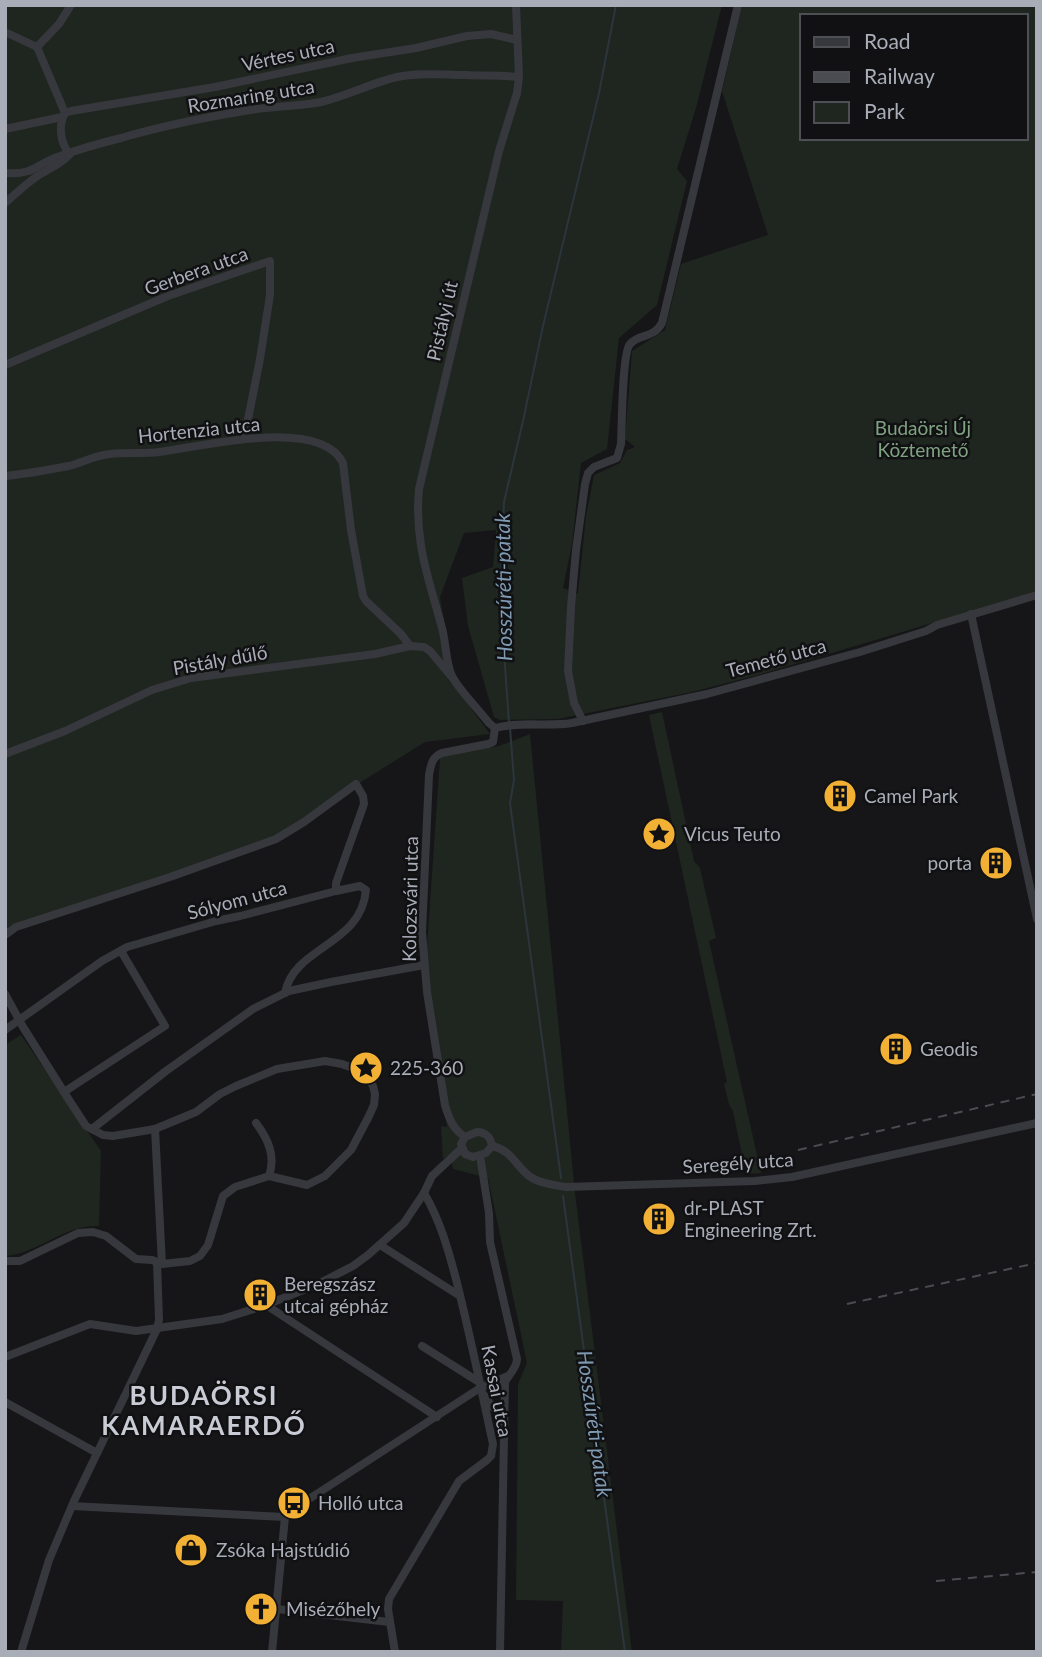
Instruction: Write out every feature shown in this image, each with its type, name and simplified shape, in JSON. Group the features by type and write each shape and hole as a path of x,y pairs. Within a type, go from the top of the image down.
{"street":[{"path":"37,47 59,24 71,5"},
{"name":"Pistályi út","path":"451,676 422,560 418,522 419,489 499,151 513,109 519,77 516,5"},
{"path":"583,721 573,697 568,663 575,560 586,478 594,467 615,459 619,454 628,346 655,332 662,323 738,5"},
{"path":"5,32 37,47 64,115 62,139 69,154 26,173 5,173"},
{"name":"Vértes utca","path":"5,129 64,115 72,110 215,87 483,33 517,40"},
{"name":"Rozmaring utca","path":"5,204 22,187 63,162 69,154 200,118 342,97 399,76 439,74 519,77"},
{"name":"Gerbera utca","path":"5,365 157,301 270,261 270,295 245,439"},
{"name":"Hortenzia utca","path":"5,477 71,465 110,454 161,452 220,441 303,438 329,447 343,463 363,596 410,646"},
{"name":"Temető utca","path":"495,728 505,725 550,726 583,721 708,694 860,652 971,614 1037,595"},
{"path":"971,614 1037,919"},
{"path":"430,651 445,644"},
{"path":"410,646 424,647 430,651 495,728"},
{"name":"Pistály dűlő","path":"5,754 65,732 152,691 191,678 376,654 410,646"},
{"name":"Kolozsvári utca","path":"465,1137 454,1128 445,1105 424,965 422,932 430,768 436,756 493,742 495,728"},
{"path":"5,934 16,927 276,839 356,784 364,804 335,883 335,891"},
{"name":"Sólyom utca","path":"5,1030 102,961 127,947 335,891 360,886 366,890 365,903 355,920 338,938 299,966 287,982 285,993"},
{"path":"64,1091 165,1026 121,951"},
{"path":"92,1129 166,1071 253,1009 285,993 424,965"},
{"path":"5,994 86,1126 103,1135 113,1136 155,1129 196,1112 220,1094 277,1069 325,1061 358,1070 368,1078 375,1094 374,1105 351,1150 326,1176 307,1185 269,1176 235,1187 223,1196 208,1245 200,1256 190,1261 159,1263 136,1259 106,1236 93,1232 78,1233 20,1261 5,1261"},
{"path":"256,1123 269,1142 269,1176"},
{"name":"Seregély utca","path":"492,1146 503,1149 533,1178 566,1187 755,1181 792,1177 1037,1123"},
{"path":"21,1652 49,1560 97,1452 157,1329 159,1263 155,1129"},
{"path":"441,1167 468,1156 486,1153 492,1146 489,1138 481,1132 465,1137 461,1144 468,1156"},
{"path":"5,1357 90,1324 136,1331 157,1329 222,1318 293,1295 338,1274 380,1245 404,1223 432,1176 462,1148"},
{"path":"480,1156 488,1202 490,1241 517,1359 516,1366 505,1382 500,1652"},
{"name":"Kassai utca","path":"395,1652 389,1622 389,1599 462,1478 491,1456 493,1444 443,1233 424,1193"},
{"path":"380,1245 460,1296"},
{"path":"266,1305 437,1417"},
{"path":"422,1346 479,1385 505,1424"},
{"path":"272,1652 285,1517 437,1417 479,1385 508,1376"},
{"path":"5,1402 97,1452"},
{"path":"72,1506 285,1517"},
{"path":"277,1609 389,1622"}],"green space":[{"name":"Budaörsi Új Köztemető","path":"5,5 722,5 696,108 677,169 687,181 657,305 619,338 607,449 581,463 572,544 563,588 578,594 586,516 594,475 620,463 627,450 635,447 625,439 632,351 665,330 681,264 768,235 722,91 742,5 1037,5 1037,591 758,675 692,692 558,719 500,720 494,717 468,626 462,578 493,567 496,530 464,533 440,597 455,687 490,734 425,742 353,787 275,841 5,934"},
{"path":"662,712 694,861 700,868 716,938 709,941 761,1173 746,1174 733,1111 724,1084 727,1082 649,715"},
{"path":"530,734 575,1193 632,1652 561,1652 563,1601 516,1600 518,1384 527,1363 488,1178 453,1169 450,1154 443,1159 441,1126 447,1127 426,961 440,759 445,755 499,746"},
{"path":"21,1035 101,1151 99,1226 75,1229 29,1250 5,1256 5,1045"}],"waterway":[{"name":"Hosszúréti-patak","path":"509,723 501,578 504,502 599,93 616,5"},
{"name":"Hosszúréti-patak","path":"510,728 514,780 510,803 561,1178"},
{"name":"Hosszúréti-patak","path":"563,1196 625,1652"}],"railway":[{"path":"798,1150 1037,1094"},
{"path":"847,1304 1037,1263"},
{"path":"936,1581 1037,1572"}],"place":[{"name":"Camel Park","path":"840,796"},
{"name":"Vicus Teuto","path":"659,834"},
{"name":"porta","path":"996,863"},
{"name":"Geodis","path":"896,1049"},
{"name":"225-360","path":"366,1068"},
{"name":"dr-PLAST Engineering Zrt.","path":"659,1219"},
{"name":"Beregszász utcai gépház","path":"260,1295"},
{"name":"Holló utca","path":"294,1503"},
{"name":"Zsóka Hajstúdió","path":"191,1550"},
{"name":"Misézőhely","path":"261,1609"}],"district":[{"name":"BUDAÖRSI KAMARAERDŐ","path":"204,1411"}]}
